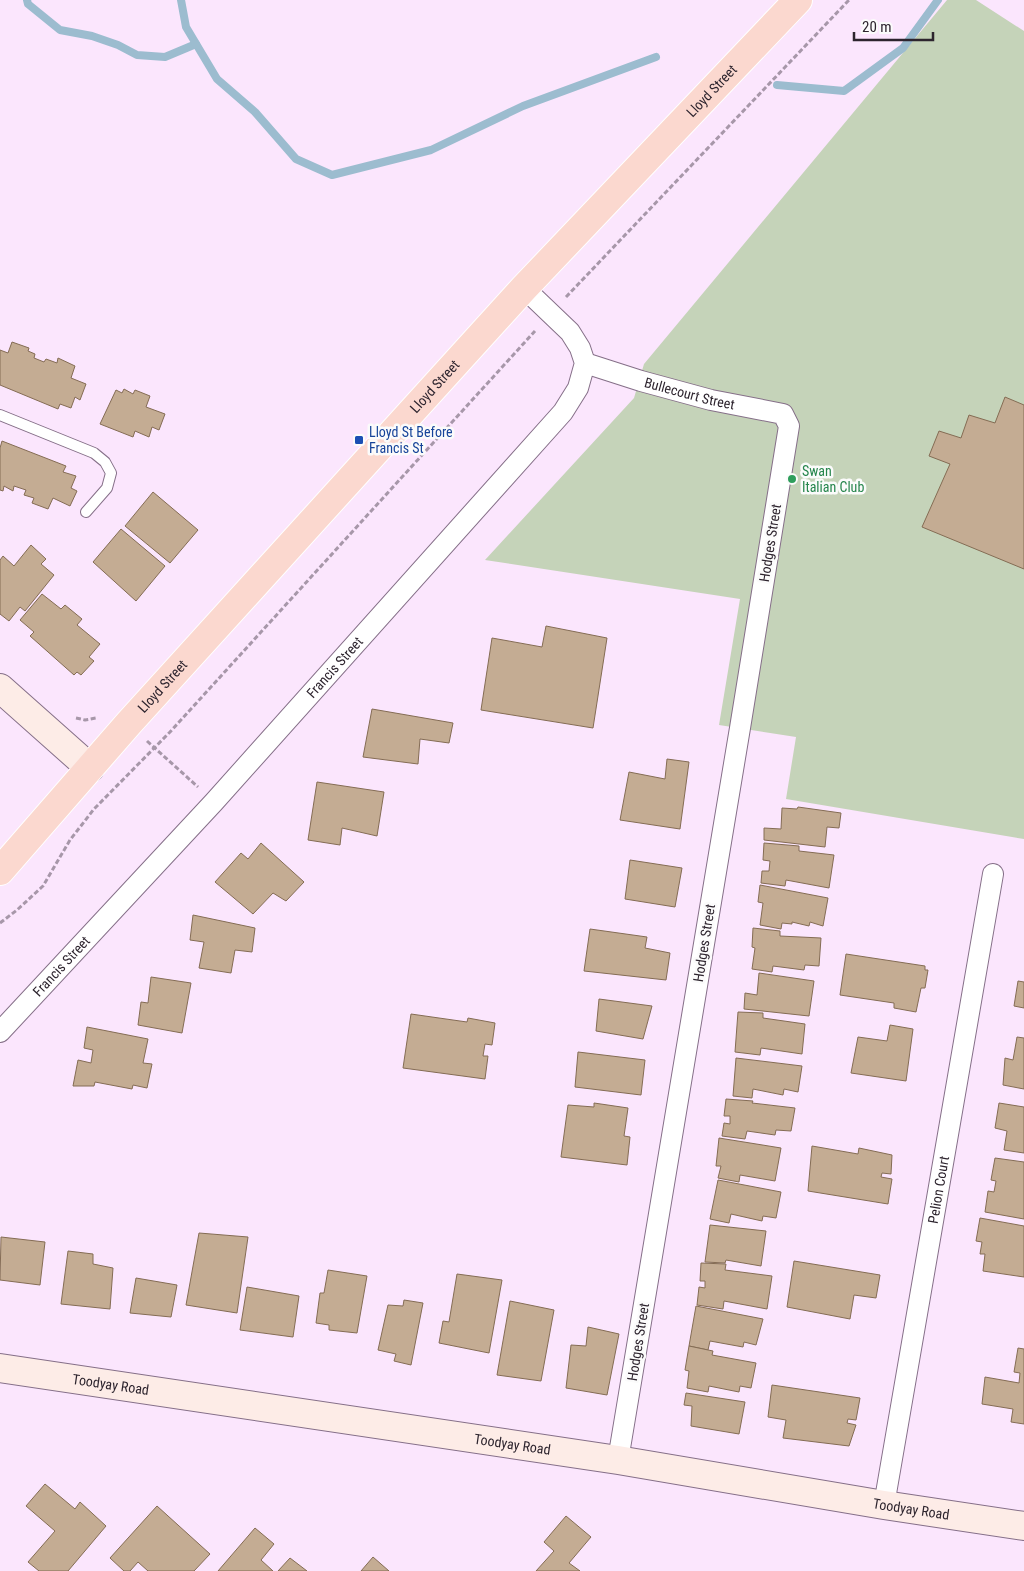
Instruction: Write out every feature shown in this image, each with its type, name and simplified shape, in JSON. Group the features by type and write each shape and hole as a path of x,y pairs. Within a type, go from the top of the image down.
{"main road":[{"name":"Lloyd Street","path":"0,871 129,724 524,288 798,0"},
{"path":"0,688 90,768"},
{"name":"Toodyay Road","path":"0,1368 618,1460 884,1505 1024,1526"}],"street":[{"path":"524,288 570,332 580,348 585,363"},
{"name":"Bullecourt Street","path":"585,363 711,400 783,414 789,426"},
{"name":"Francis Street","path":"0,1032 214,802 563,412 578,388 585,363"},
{"name":"Hodges Street","path":"618,1460 789,426"},
{"name":"Pelion Court","path":"884,1505 994,874"}],"lane":[{"path":"0,415 94,453 105,462 111,473 107,488 86,512"}],"path":[{"path":"0,923 43,886 70,840 94,808 154,748 551,313 849,0"},
{"path":"71,716 85,720 94,719 112,707 214,802"}],"green space":[{"name":"Swan Italian Club","path":"947,0 976,0 1024,31 1024,839 786,799 796,737 719,725 740,599 485,560 634,398 644,364"}],"building":[{"path":"12,342 29,348 28,351 35,354 34,358 44,362 46,359 57,363 58,358 75,366 71,378 86,384 80,400 75,397 71,408 60,404 58,409 0,385 0,350 8,353"},
{"path":"124,389 133,394 135,390 150,396 146,407 165,414 159,430 152,427 149,437 135,431 133,437 100,424 116,390 122,393"},
{"path":"1005,397 1024,405 1024,569 922,527 950,464 929,456 939,431 961,438 969,415 995,423"},
{"path":"2,441 66,466 63,472 76,476 71,488 77,491 70,506 53,498 48,509 32,503 34,498 24,495 26,490 14,486 13,491 4,486 3,491 0,490 0,448"},
{"path":"153,492 198,530 170,563 125,526"},
{"path":"121,529 165,566 136,601 93,562"},
{"path":"31,545 46,559 41,564 54,575 25,611 20,607 9,621 0,614 0,560 3,556 14,566"},
{"path":"42,594 61,609 65,605 82,619 77,625 100,644 89,657 94,661 81,675 77,672 74,675 30,636 34,632 20,620"},
{"path":"546,626 607,638 593,728 481,710 492,638 542,647"},
{"path":"372,709 453,723 449,743 420,739 418,764 363,757"},
{"path":"667,759 689,762 680,829 620,820 629,772 665,779"},
{"path":"317,782 384,792 377,836 342,828 340,845 308,840"},
{"path":"798,807 841,813 839,828 827,827 825,847 764,840 764,828 781,829 782,808 797,809"},
{"path":"261,843 304,882 286,901 273,893 253,914 215,882 241,853 248,859"},
{"path":"764,843 799,846 799,851 834,855 829,888 786,880 785,886 761,883 762,871 769,871 770,861 763,860"},
{"path":"630,860 682,868 675,907 625,899"},
{"path":"760,885 828,898 823,926 810,922 809,926 792,922 792,924 782,923 781,929 760,925 763,903 758,902"},
{"path":"193,915 255,928 252,952 235,950 231,973 199,968 204,942 190,940"},
{"path":"753,928 780,931 780,936 821,938 819,966 805,965 804,970 773,966 772,972 752,969 755,948 752,947"},
{"path":"590,929 647,937 645,948 670,953 666,980 584,971"},
{"path":"846,954 925,966 925,970 928,970 925,988 921,988 916,1012 894,1008 894,1003 840,995"},
{"path":"759,973 814,981 809,1016 744,1009 745,993 757,995"},
{"path":"151,977 191,983 182,1033 138,1025 141,1002 148,1003"},
{"path":"1018,981 1024,982 1024,1008 1014,1006"},
{"path":"599,999 652,1006 643,1039 596,1031"},
{"path":"738,1012 763,1013 763,1018 805,1024 802,1054 761,1048 760,1055 735,1052"},
{"path":"411,1014 467,1022 468,1018 495,1023 492,1045 485,1044 483,1056 488,1056 485,1079 403,1068"},
{"path":"890,1025 913,1029 906,1081 851,1073 858,1037 887,1041"},
{"path":"87,1027 148,1039 143,1063 152,1064 147,1088 133,1085 132,1089 95,1082 94,1086 73,1086 78,1060 91,1063 93,1050 84,1048"},
{"path":"1017,1037 1024,1038 1024,1089 1003,1085 1005,1058 1013,1060"},
{"path":"578,1052 645,1060 641,1095 575,1087"},
{"path":"736,1058 802,1066 798,1092 784,1089 783,1095 753,1089 752,1098 733,1096"},
{"path":"726,1099 753,1101 752,1103 795,1108 791,1131 776,1130 775,1135 747,1131 745,1139 722,1136 724,1123 730,1124 730,1116 724,1116"},
{"path":"594,1103 628,1108 624,1136 630,1137 627,1165 561,1157 568,1105 594,1107"},
{"path":"999,1103 1024,1107 1024,1153 1004,1150 1007,1131 995,1128"},
{"path":"719,1138 781,1148 775,1181 740,1175 739,1182 718,1178 721,1166 716,1166"},
{"path":"812,1146 858,1154 859,1148 892,1155 891,1174 882,1173 881,1177 892,1179 888,1204 808,1191"},
{"path":"995,1158 1024,1162 1024,1219 985,1212 988,1191 994,1192 996,1181 991,1180"},
{"path":"718,1180 781,1192 776,1218 763,1216 762,1221 731,1214 729,1223 710,1219"},
{"path":"980,1218 1024,1226 1024,1277 983,1271 985,1254 980,1254 982,1242 976,1241"},
{"path":"710,1225 766,1231 761,1266 726,1260 725,1263 705,1262"},
{"path":"199,1233 248,1237 237,1313 186,1305"},
{"path":"1,1237 45,1242 40,1285 0,1280"},
{"path":"68,1251 93,1254 93,1264 113,1268 110,1309 61,1304"},
{"path":"794,1261 880,1275 876,1298 854,1295 850,1319 787,1307"},
{"path":"701,1263 726,1264 725,1270 772,1276 767,1309 724,1301 723,1309 697,1305 699,1287 705,1288 705,1281 700,1281"},
{"path":"328,1270 367,1276 357,1333 329,1330 329,1325 316,1323 320,1293 324,1293"},
{"path":"457,1274 502,1280 489,1353 439,1343 443,1321 449,1322"},
{"path":"136,1278 177,1285 171,1317 130,1313"},
{"path":"247,1287 299,1296 293,1337 240,1330"},
{"path":"404,1300 423,1303 411,1365 394,1361 396,1354 378,1350 388,1305 403,1306"},
{"path":"510,1301 554,1310 541,1381 497,1375"},
{"path":"696,1306 763,1319 756,1345 744,1342 743,1347 710,1341 708,1350 689,1346"},
{"path":"588,1327 619,1334 607,1395 566,1388 571,1345 586,1346"},
{"path":"689,1346 713,1351 712,1355 756,1363 751,1388 740,1386 739,1392 709,1386 708,1392 687,1388 689,1371 685,1370"},
{"path":"1018,1348 1024,1349 1024,1424 1011,1422 1013,1409 982,1404 985,1377 1019,1383 1020,1373 1014,1372"},
{"path":"772,1385 860,1398 856,1420 848,1419 847,1423 856,1425 849,1446 783,1438 786,1420 768,1417"},
{"path":"686,1393 745,1402 739,1434 691,1426 692,1406 684,1405"},
{"path":"45,1484 75,1509 80,1502 106,1526 68,1571 39,1571 28,1562 55,1531 26,1506"},
{"path":"157,1506 210,1554 194,1571 148,1571 138,1562 130,1571 124,1571 110,1558"},
{"path":"566,1516 591,1537 569,1563 580,1571 536,1571 554,1551 544,1542"},
{"path":"255,1528 274,1544 261,1560 273,1571 218,1571"},
{"path":"373,1557 389,1571 361,1571"},
{"path":"290,1558 307,1571 278,1571"}],"waterway":[{"path":"27,0 28,4 60,30 92,36 118,45 137,55 165,57 196,44"},
{"path":"181,0 186,27 217,79 255,112 296,159 332,175 431,150 523,106 656,57"},
{"path":"777,85 844,91 903,48 938,0"}],"place":[{"name":"Lloyd St Before Francis St","path":"359,440"},
{"name":"Swan Italian Club","path":"792,479"}]}
